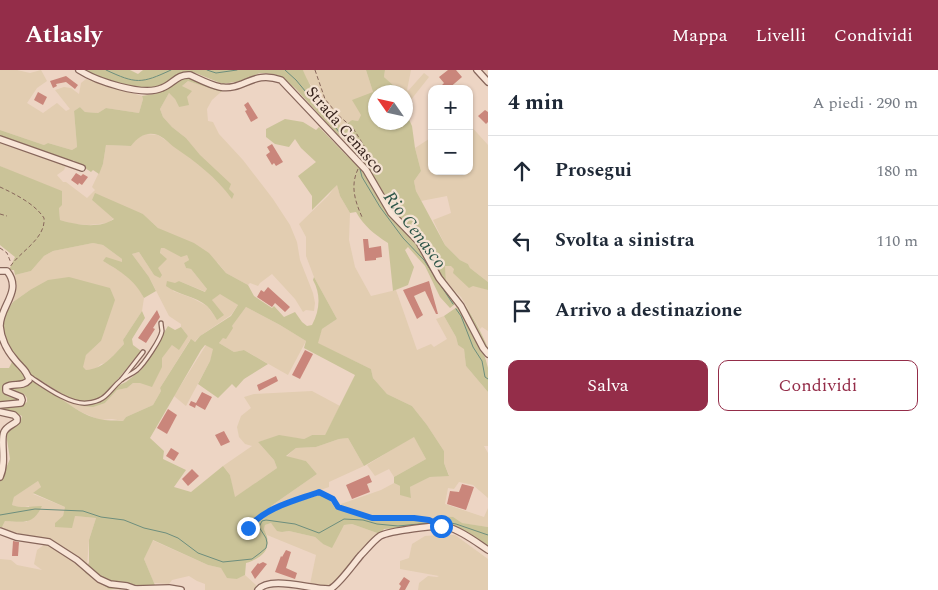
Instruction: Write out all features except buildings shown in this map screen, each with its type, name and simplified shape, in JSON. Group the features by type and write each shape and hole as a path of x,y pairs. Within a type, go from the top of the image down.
{"street":[{"name":"Strada Cenasco","path":"79,70 94,79 138,91 162,89 185,75 190,75 220,87 236,86 263,76 281,80 371,176 391,213 419,242 439,278 461,306 488,354"},
{"path":"477,70 488,82"},
{"path":"0,139 82,168"},
{"path":"0,271 7,271 13,283 12,295 1,319 1,336 14,359 26,370 29,380 27,383 6,387 6,391 9,394 20,397 21,402 0,405"},
{"path":"0,412 14,415 17,421 4,432 4,458 0,477"},
{"path":"258,590 262,585 274,583 330,589 381,536 388,533 446,526 459,531 488,550"},
{"path":"0,531 16,537 48,542 77,560 104,581 137,589 169,588 181,590"}],"lane":[{"path":"122,379 140,368 158,340 162,331 160,323"},
{"path":"28,376 66,398 86,403 100,400 111,393 143,352"}],"path":[{"path":"315,70 325,100 353,128 362,142 370,165 371,176"},
{"path":"361,164 356,173 353,186 356,203 362,217"},
{"path":"0,187 18,196 36,209 44,218 44,227 40,233 11,264 7,253 0,248"},
{"path":"0,214 7,216"},
{"path":"240,537 257,518 268,511 319,492 333,499 338,507 372,518 414,518 429,520 441,526"}],"shaded area":[{"path":"0,70 17,70 30,73 41,70 47,81 37,88 27,103 43,113 57,103 66,111 70,109 55,90 64,87 71,88 79,94 81,83 86,79 142,96 143,99 139,113 106,108 98,113 85,112 80,107 74,111 77,147 72,150 48,143 44,145 0,130"},
{"path":"81,70 130,70 138,74 143,70 303,70 318,101 321,100 342,127 352,120 358,121 361,115 352,100 368,94 368,130 413,130 421,171 414,181 416,191 445,245 460,260 468,264 470,268 488,282 488,290 473,286 469,288 453,273 454,269 451,266 445,266 446,282 475,321 488,348 488,352 440,277 421,242 398,219 387,203 373,175 354,153 349,143 336,133 296,89 282,77 260,73 240,81 223,84 193,72 185,72 161,87 139,89"},
{"path":"303,70 366,70 371,85 368,85 368,102 358,121 352,120 342,127 337,123 321,100 318,101 313,87 306,79"},
{"path":"366,70 385,70 384,77 393,85 371,85"},
{"path":"385,70 411,70 408,85 393,85 384,77"},
{"path":"424,73 429,77 413,97 413,85"},
{"path":"186,77 225,88 221,92 188,81 182,86 192,91 187,97 189,105 179,107 169,93 160,109 163,117 231,184 229,189 234,194 232,199 205,170 158,135 150,134 143,136 131,146 106,145 103,164 99,174 93,170 91,172 73,160 72,162 0,137 0,130 44,145 48,143 72,150 77,147 74,111 80,107 85,112 98,113 106,108 139,113 143,99 142,96 155,94"},
{"path":"188,81 221,92 212,100 207,109 208,121 213,122 219,134 243,160 290,225 297,242 300,260 313,293 314,311 306,310 303,312 295,299 272,274 258,286 250,283 248,285 226,273 218,263 158,228 143,214 92,200 114,218 108,223 89,225 74,224 60,220 59,208 13,172 0,166 0,140 66,165 64,170 57,175 63,182 66,182 87,198 95,190 92,187 103,164 106,145 131,146 137,138 146,134 158,135 200,164 222,184 186,138 163,117 160,109 169,93 179,107 187,97 188,90 182,86"},
{"path":"285,119 303,122 316,130 319,127 346,155 363,169 389,213 418,243 437,279 455,304 450,308 440,297 425,266 408,247 405,250 414,267 408,285 393,291 388,243 370,229 356,212 350,213 340,196 337,185 312,210 312,196 298,176 316,162 301,148 295,139 289,147 275,144 266,137 266,129"},
{"path":"473,128 488,145 488,282 470,268 468,264 460,260 445,245 433,220 451,213 447,196 421,201 414,181 421,171 415,148 428,140 428,175 473,175"},
{"path":"0,166 62,191 62,205 59,208 60,220 80,225 95,225 114,219 92,200 95,193 143,214 158,228 194,243 209,253 226,273 248,285 254,296 272,308 274,306 284,317 295,312 307,326 312,325 318,308 318,296 313,280 314,277 337,319 322,329 318,343 371,369 373,378 387,394 412,406 444,451 444,463 449,476 430,477 410,487 411,498 400,495 400,486 394,483 394,477 426,459 414,437 364,466 348,438 339,439 316,447 296,448 286,456 306,461 317,474 271,506 272,510 319,495 329,499 335,508 371,520 412,520 431,523 419,527 384,529 380,534 352,524 344,525 332,548 323,544 315,537 289,531 277,531 271,523 265,525 264,529 268,541 266,551 253,561 246,563 245,575 237,579 227,578 221,568 208,565 153,540 144,559 157,590 109,589 85,573 89,562 89,540 96,518 75,516 72,528 55,527 55,523 63,516 65,507 33,493 41,487 38,481 14,497 12,505 23,507 42,506 39,512 27,521 5,521 2,527 0,527 0,482 10,459 6,433 18,424 22,416 1,409 1,407 22,405 27,402 24,394 8,390 8,388 31,380 89,416 102,420 123,421 126,417 153,405 161,391 160,388 191,339 195,342 200,336 231,316 238,305 220,294 212,300 224,315 217,320 210,309 203,303 166,286 167,281 175,283 179,281 205,292 207,289 191,269 186,268 184,263 189,260 187,255 181,257 164,248 161,248 160,253 167,259 158,268 162,275 160,278 154,275 139,252 132,254 149,277 156,291 144,298 131,280 103,261 106,257 122,262 122,259 103,245 93,243 53,251 44,256 31,271 15,275 14,270 9,270 15,257 0,245","holes":["246,307 306,341 304,348 355,375 325,435 312,435 304,439 279,435 258,442 274,460 277,468 235,497 230,475 223,466 191,492 174,487 186,470 163,459 164,451 150,438 201,350 205,345 213,349 210,361 198,384 218,398 232,384 236,388 244,379 268,364 244,350 234,352 219,343 223,338 226,339 233,328 232,326"]},
{"path":"337,184 340,196 350,213 349,240 355,267 371,296 396,290 417,350 431,344 434,347 447,339 436,319 444,316 456,337 458,345 464,348 466,366 488,392 488,446 484,446 488,453 488,498 473,485 459,482 454,489 448,488 445,504 484,517 488,508 488,527 461,523 452,517 438,516 434,520 414,517 371,517 338,505 381,490 394,483 400,486 411,498 410,487 430,477 449,475 444,463 444,451 412,406 387,394 373,378 371,369 317,343 322,329 337,319 314,277 306,256 306,237 299,224 328,196"},
{"path":"93,243 103,245 122,259 122,262 103,261 126,275 137,285 144,298 142,311 123,340 124,344 107,363 101,364 94,370 86,370 82,367 86,355 101,341 30,290 13,302 17,287 15,275 31,271 44,256 53,251"},
{"path":"161,248 177,254 187,255 189,260 184,263 186,268 191,269 207,289 206,292 179,281 173,291 207,306 217,319 212,300 220,293 238,305 231,315 194,342 190,340 160,388 161,391 153,405 126,417 123,421 112,419 100,420 81,412 60,399 60,397 105,403 117,390 127,388 133,383 140,383 172,345 188,336 181,327 181,324 169,316 149,277 132,254 139,252 154,275 158,268"},
{"path":"451,265 473,285 488,290 488,331 482,327 480,329 461,297 446,282 445,266"},
{"path":"69,277 110,288 115,300 101,341 86,355 83,367 86,370 98,367 116,353 124,344 123,340 142,311 145,318 132,339 133,345 141,351 109,390 126,382 142,369 168,326 175,330 181,327 188,336 179,350 172,345 162,358 162,367 152,387 133,383 127,388 117,390 105,403 93,407 82,406 65,400 67,398 64,395 30,374 16,358 4,336 3,320 7,311 13,302 48,280"},
{"path":"246,307 306,341 288,375 244,350 234,352 219,343"},
{"path":"457,307 471,328 483,352 488,368 488,392 466,366 464,349 458,345 456,337 444,316"},
{"path":"206,345 214,349 210,361 186,406 174,396"},
{"path":"13,360 26,375 24,380 8,383 3,387 2,392 19,400 11,402 0,401 0,368 9,368"},
{"path":"312,391 340,406 325,435 312,435 304,439 279,436 258,442 274,460 277,468 234,498 230,475 223,466 252,446 245,444 239,437 237,427 241,416 251,408 244,397 254,394"},
{"path":"414,436 426,459 394,477 389,469 375,476 367,465"},
{"path":"348,438 364,466 329,482 329,487 271,508 271,506 317,474 306,461 286,457 296,448 316,447"},
{"path":"38,481 41,487 33,494 65,507 63,517 55,523 75,516 96,518 89,540 87,566 56,544 16,535 2,527 5,521 27,522 29,506 21,508 12,505 14,497"},
{"path":"438,516 453,517 462,523 488,527 488,549 449,526 434,520"},
{"path":"271,523 282,532 289,531 315,537 323,544 344,525 352,524 380,534 372,540 331,586 326,587 310,584 316,555 267,535 264,529 265,525"},
{"path":"455,535 488,559 488,590 418,590 419,583 428,576 439,576 400,569 400,561 409,558 412,544 425,536"},
{"path":"152,540 208,565 221,568 237,579 245,575 257,586 255,590 205,590 205,584 189,576 172,580 169,584 154,583 144,559"},
{"path":"48,544 86,570 85,573 113,590 0,590 0,559 11,560 17,565 42,570 34,564 37,550"}],"waterway":[{"name":"Rio Cenasco","path":"106,70 132,80 145,80 171,70"},
{"name":"Rio Cenasco","path":"207,70 216,73 237,70"},
{"name":"Rio Cenasco","path":"285,70 296,80 355,151"},
{"name":"Rio Cenasco","path":"360,169 362,177 380,207 403,238 424,260 453,304"},
{"name":"Rio Cenasco","path":"456,309 461,316 473,347 482,361 485,377 488,379"},
{"path":"0,515 35,509 83,511 101,517 124,520 144,528 166,533 178,538 198,553 223,562 252,559 266,548 266,538 259,527 262,521 266,520 295,524 319,533 344,519 398,526 429,523"},
{"path":"440,521 456,524 488,535"}],"route":[{"path":"248,528 257,518 268,511 319,492 333,499 338,507 359,515 372,518 429,520 441,526"}]}
